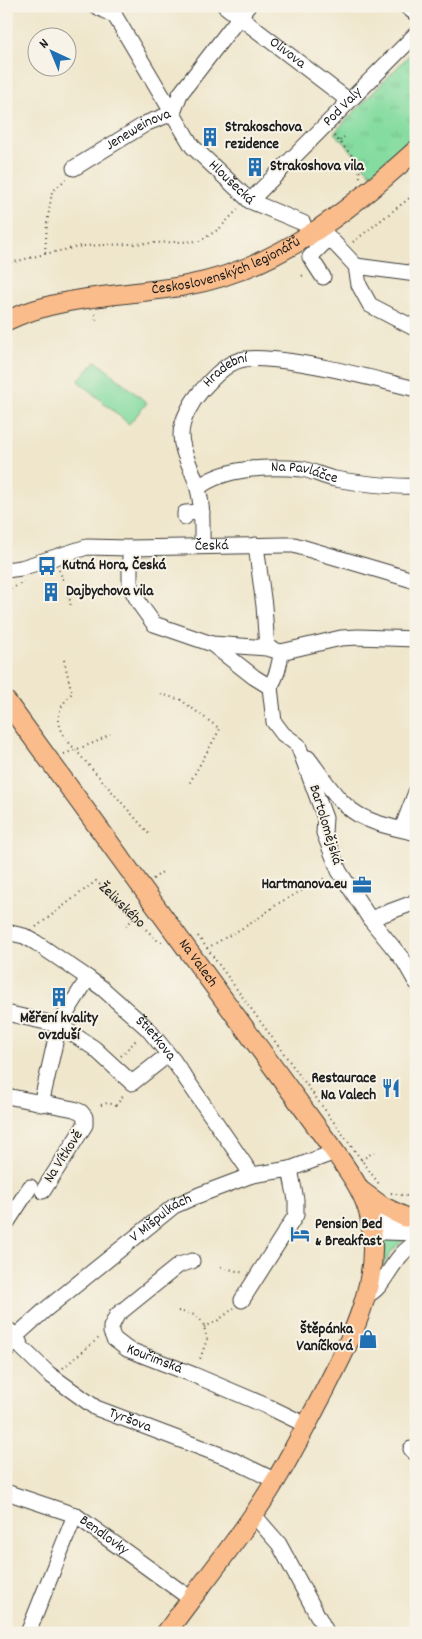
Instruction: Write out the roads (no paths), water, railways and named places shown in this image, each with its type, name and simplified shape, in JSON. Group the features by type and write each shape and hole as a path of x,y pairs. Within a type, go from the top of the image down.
{"main road":[{"name":"Československých legionářů","path":"6,322 50,305 93,297 186,286 258,264 318,230 355,204 416,150"},
{"name":"Na Valech","path":"6,701 335,1152 360,1190 368,1210 372,1230"},
{"path":"360,1190 382,1206 410,1219"},
{"path":"166,1633 276,1481 342,1356 362,1310 366,1295 373,1254 372,1230"}],"street":[{"path":"96,6 119,11"},
{"name":"Olivova","path":"225,6 244,12 348,100"},
{"path":"406,6 416,14"},
{"name":"Hloušecká","path":"119,11 192,146 250,201 318,230 356,266 360,285 370,305 416,329"},
{"name":"Jeneweinova","path":"74,168 148,123 173,112 180,94 244,12"},
{"name":"Pod Valy","path":"250,201 348,100 416,34"},
{"name":"Československých legionářů","path":"318,230 310,257 324,277"},
{"path":"356,266 416,274"},
{"name":"Hradební","path":"202,546 202,512 198,488 183,450 181,434 184,419 197,395 231,363 241,359 296,362 416,389"},
{"name":"Na Pavláčce","path":"198,488 207,480 216,476 249,469 303,469 334,479 416,486"},
{"path":"185,517 185,513 202,512"},
{"path":"212,644 270,687 276,677 280,663 274,650 264,606 256,545"},
{"name":"Česká","path":"6,570 22,568 87,547 294,545 416,581"},
{"path":"130,548 130,582 132,590 154,624 212,644 274,650 341,638 416,639"},
{"name":"Bartolomějská","path":"270,687 274,722 283,734 298,745 325,818 324,833 339,871 370,919 404,961 416,982"},
{"path":"298,745 341,801 365,818 409,831 416,792"},
{"path":"325,818 341,801"},
{"path":"370,919 413,903 416,900"},
{"name":"Štietkova","path":"6,932 24,936 88,978 148,1029 173,1060 252,1175"},
{"path":"41,1104 59,1025 88,978"},
{"path":"6,1013 59,1025 94,1048 132,1083 160,1061"},
{"name":"Na Vítkově","path":"6,1096 74,1109 84,1114 86,1121 36,1189 6,1224"},
{"name":"V Mišpulkách","path":"6,1352 11,1332 45,1310 174,1206 252,1175 290,1169 335,1152"},
{"path":"242,1300 296,1215 296,1200 290,1169"},
{"path":"372,1230 384,1220 410,1219"},
{"path":"372,1230 416,1233"},
{"path":"366,1295 378,1288 398,1256 416,1243"},
{"name":"Kouřimská","path":"192,1261 179,1265 117,1314 111,1327 114,1339 127,1349 194,1375 306,1425"},
{"name":"Tyršova","path":"11,1332 22,1348 49,1374 96,1408 231,1459 276,1481"},
{"name":"Bendlovky","path":"6,1492 75,1514 191,1599"},
{"path":"28,1633 75,1514"},
{"path":"253,1514 279,1544 327,1633"}],"place":[{"name":"Strakoschova rezidence","path":"210,137"},
{"name":"Strakoshova vila","path":"255,167"},
{"name":"Kutná Hora, Česká","path":"47,566"},
{"name":"Dajbychova vila","path":"51,592"},
{"name":"Hartmanova.eu","path":"362,885"},
{"name":"Měření kvality ovzduší","path":"59,997"},
{"name":"Restaurace Na Valech","path":"391,1088"},
{"name":"Pension Bed & Breakfast","path":"300,1234"},
{"name":"Štěpánka Vaníčková","path":"368,1339"}]}
